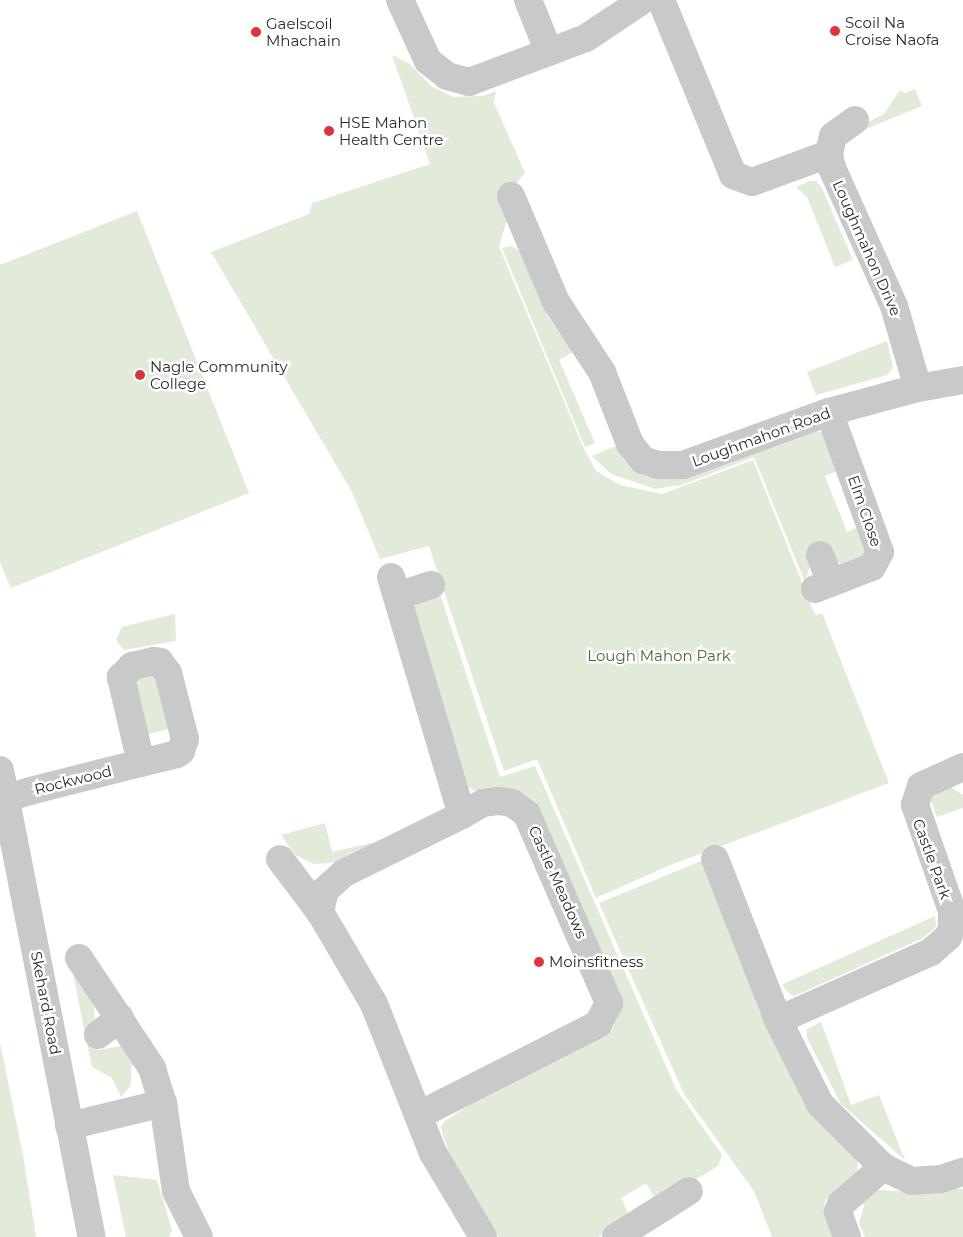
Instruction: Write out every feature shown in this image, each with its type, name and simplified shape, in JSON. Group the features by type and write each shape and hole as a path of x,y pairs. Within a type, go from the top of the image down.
{"street":[{"path":"400,0 428,61 457,81 480,79 599,32 643,0"},
{"path":"528,0 549,52"},
{"path":"661,0 728,168 746,182 829,154 833,136 855,120"},
{"name":"Loughmahon Drive","path":"829,154 832,168 894,306 918,388"},
{"name":"Loughmahon Road","path":"511,196 556,302 599,366 630,444 643,460 658,465 683,465 829,412 918,388 963,380"},
{"name":"Elm Close","path":"820,555 823,586 872,567 880,552 829,412"},
{"path":"431,585 394,586 462,815"},
{"name":"Rockwood","path":"6,798 141,763"},
{"name":"Castle Park","path":"778,1020 930,952 948,937 952,928 952,911 914,805 921,786 963,767"},
{"name":"Skehard Road","path":"0,770 92,1237"},
{"name":"Castle Meadows","path":"320,912 325,890 344,873 483,804 499,801 512,803 527,814 609,1003 598,1024 419,1115"},
{"path":"280,858 320,912 382,1019 433,1153 483,1237"},
{"path":"715,859 778,1020 820,1104 884,1167 912,1181 941,1179 963,1172"},
{"path":"79,958 152,1068 163,1102 176,1191 200,1237"},
{"path":"98,1035 120,1018"},
{"path":"70,1126 163,1102"},
{"path":"847,1237 838,1212 841,1204 884,1167"},
{"path":"616,1237 689,1191"}],"green space":[{"name":"Lough Mahon Park","path":"392,55 410,64 431,86 453,97 483,96 496,91 494,103 525,173 503,199 507,219 499,247 584,449 596,471 620,485 662,494 753,460 815,615 822,613 889,783 668,866 596,898 537,759 504,771 429,546 380,559 352,492 211,252 309,214 312,203 430,164"},
{"path":"915,89 922,106 861,131 864,124 884,114 900,90 905,93"},
{"path":"810,181 816,181 822,188 853,260 835,267 807,197 796,187"},
{"path":"137,211 249,493 11,588 0,562 0,265"},
{"path":"511,246 519,250 548,317 573,352 559,360 595,443 585,447 502,248"},
{"path":"887,341 893,367 887,375 816,395 807,372"},
{"path":"813,430 825,433 837,471 825,476 847,532 862,525 866,556 844,565 836,562 811,562 805,582 754,457 681,485 655,489 611,474 592,456 616,446 624,460 636,469 666,478 684,478"},
{"path":"439,591 500,777 535,766 676,1089 722,1155 718,1166 688,1184 682,1179 654,1196 646,1183 621,1198 630,1217 598,1237 499,1237 451,1157 443,1136 441,1127 445,1121 471,1104 612,1030 620,1008 543,826 491,790 473,790 468,786 411,604"},
{"path":"175,614 176,641 124,650 116,640 122,627"},
{"path":"155,672 173,728 144,735 133,677"},
{"path":"951,787 963,795 963,808 937,817 929,797 934,792"},
{"path":"325,823 332,852 371,843 373,850 342,862 314,864 294,854 281,835"},
{"path":"706,859 759,1011 781,1055 858,1160 857,1177 825,1200 824,1209 833,1237 772,1237 754,1191 684,1094 599,903"},
{"path":"935,916 936,927 923,938 793,996 785,989 783,984"},
{"path":"73,974 94,1006 95,1022 87,1029 98,1050 122,1046 137,1064 131,1066 131,1085 121,1097 112,1078 92,1067"},
{"path":"821,1022 851,1105 879,1095 905,1160 841,1104 807,1038 807,1029"},
{"path":"0,1043 23,1155 36,1237 0,1237"},
{"path":"113,1175 157,1180 172,1230 169,1237 126,1237"},
{"path":"963,1189 963,1237 865,1237 859,1223 864,1206 860,1201 878,1190 913,1192"}],"place":[{"name":"Scoil Na Croise Naofa","path":"835,31"},
{"name":"Gaelscoil Mhachain","path":"256,32"},
{"name":"HSE Mahon Health Centre","path":"329,131"},
{"name":"Nagle Community College","path":"140,375"},
{"name":"Moinsfitness","path":"539,962"}]}
